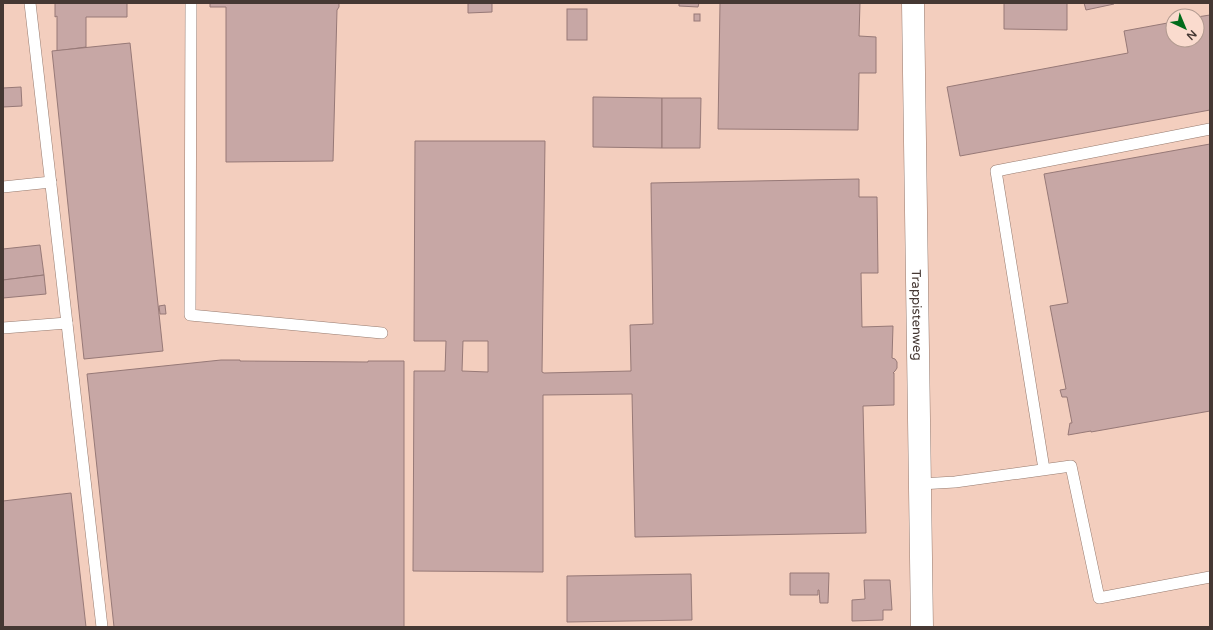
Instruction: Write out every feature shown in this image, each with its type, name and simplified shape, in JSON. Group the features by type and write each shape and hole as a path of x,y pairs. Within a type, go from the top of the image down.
{"street":[{"name":"Trappistenweg","path":"912,3 922,627"}],"lane":[{"path":"30,3 102,627"},
{"path":"191,3 190,315 382,333"},
{"path":"1044,469 996,171 1210,129"},
{"path":"3,187 51,182"},
{"path":"3,328 67,323"},
{"path":"920,484 955,482 1071,466 1099,598 1210,578"}],"shaded area":[{"path":"3,3 1210,3 1210,627 3,627"}],"building":[{"path":"55,3 127,3 127,17 86,17 86,47 57,51 57,16 55,17"},
{"path":"210,3 339,3 337,10 333,161 226,162 226,7 210,7"},
{"path":"468,3 492,3 492,12 468,13"},
{"path":"679,3 699,3 698,7 679,6"},
{"path":"720,3 860,3 859,36 876,37 876,73 859,73 858,130 718,129"},
{"path":"1004,3 1067,3 1067,30 1004,29"},
{"path":"1084,3 1113,3 1114,4 1086,10"},
{"path":"567,9 587,9 587,40 567,40"},
{"path":"694,14 700,14 700,21 694,21"},
{"path":"1210,15 1210,110 960,156 947,87 1128,53 1124,31 1165,23 1165,48 1205,48 1205,16"},
{"path":"130,43 163,351 84,359 52,51"},
{"path":"21,87 22,106 3,107 3,88"},
{"path":"593,97 662,98 662,148 593,147"},
{"path":"662,98 701,98 700,148 662,148"},
{"path":"415,141 545,141 542,372 544,373 631,371 630,325 653,324 651,183 859,179 859,197 877,197 878,273 861,273 862,327 893,326 892,358 897,362 897,368 893,373 894,405 863,406 866,533 635,537 632,394 543,395 543,572 413,571 414,371 445,371 446,341 414,341","holes":["463,341 488,341 488,372 462,371"]},
{"path":"1210,144 1210,411 1068,435 1070,423 1072,423 1067,397 1062,397 1060,390 1066,389 1050,306 1068,303 1044,174"},
{"path":"40,245 44,275 3,280 3,249"},
{"path":"44,275 46,294 3,298 3,280"},
{"path":"165,305 166,314 160,314 159,306"},
{"path":"221,360 404,361 404,627 114,627 87,374"},
{"path":"71,493 86,627 3,627 3,501"},
{"path":"790,573 829,573 828,603 820,603 819,590 818,595 790,595"},
{"path":"691,574 692,620 567,622 567,576"},
{"path":"864,580 890,580 892,610 883,610 883,620 852,621 852,600 865,599"}]}
